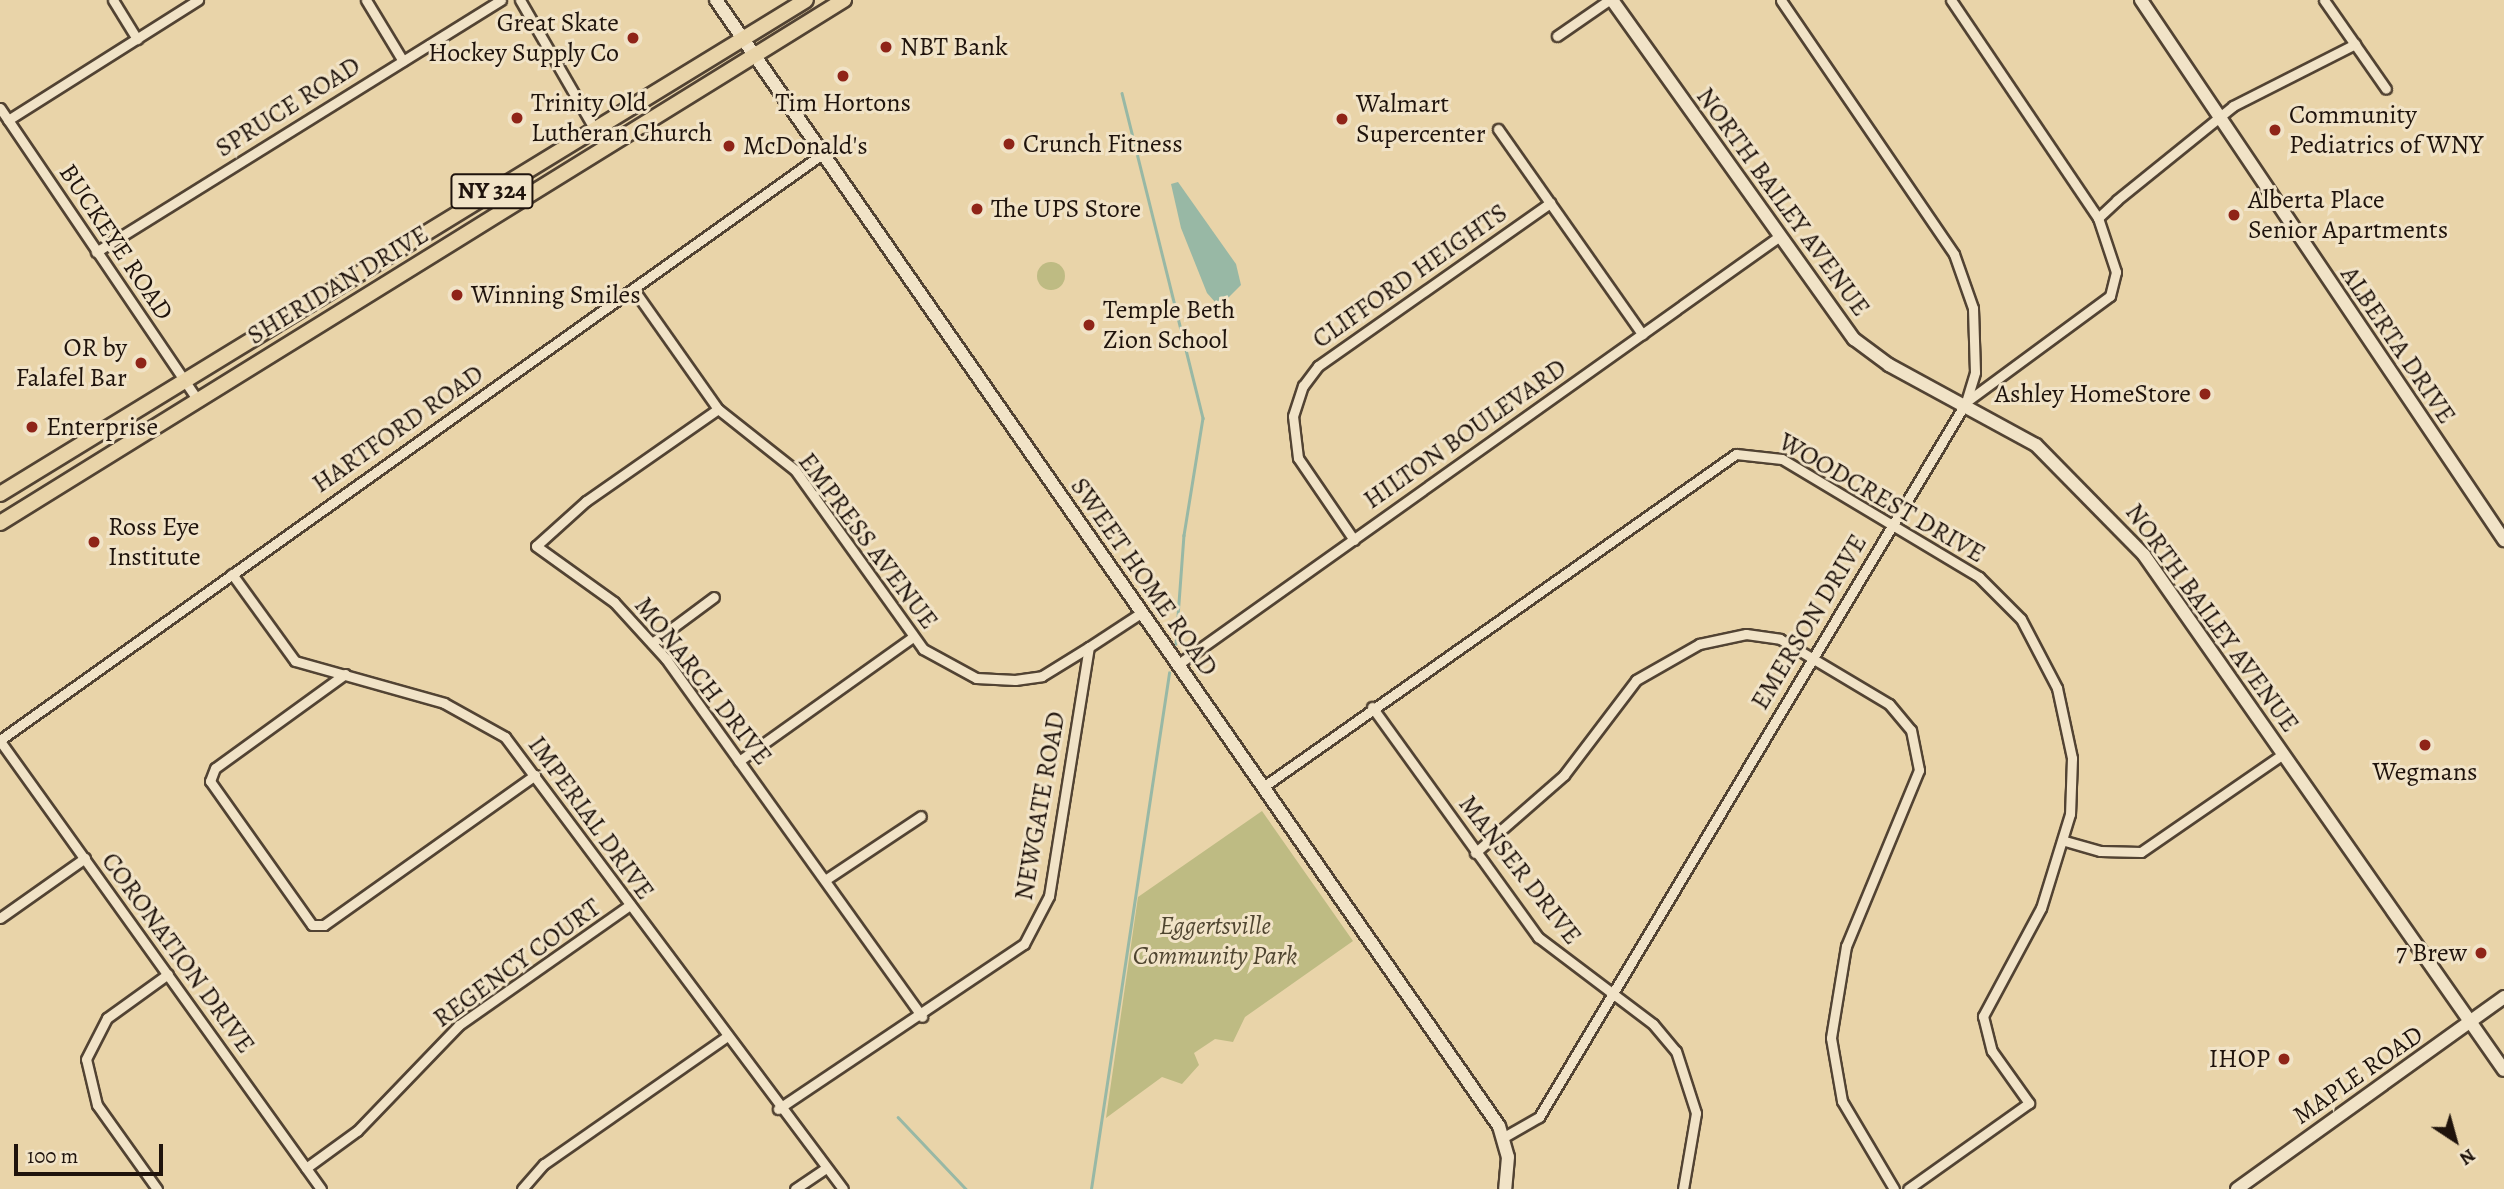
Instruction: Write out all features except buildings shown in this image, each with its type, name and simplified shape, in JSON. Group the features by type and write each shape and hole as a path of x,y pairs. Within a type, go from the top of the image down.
{"main road":[{"name":"SHERIDAN DRIVE","path":"3,487 184,381 806,0"},
{"name":"SHERIDAN DRIVE","path":"0,523 844,0"}],"street":[{"path":"113,0 137,39"},
{"path":"8,120 198,0"},
{"path":"366,0 403,61"},
{"name":"SPRUCE ROAD","path":"96,251 502,0"},
{"path":"520,0 594,128"},
{"name":"SWEET HOME ROAD","path":"716,0 1504,1137"},
{"path":"1558,36 1610,0"},
{"name":"NORTH BAILEY AVENUE","path":"1610,0 1777,238 1863,346 1966,402 2043,451 2115,521 2283,754 2504,1070"},
{"name":"EMERSON DRIVE","path":"1504,1137 1539,1117 1966,402 1976,340 1961,268 1929,210 1781,0"},
{"path":"1951,0 2098,218 2116,272 2110,296 1966,402"},
{"name":"ALBERTA DRIVE","path":"2141,0 2222,114 2276,208 2504,540"},
{"path":"2324,0 2386,89"},
{"path":"2098,218 2222,114 2355,44"},
{"name":"BUCKEYE ROAD","path":"0,108 197,400"},
{"path":"1498,129 1642,334"},
{"name":"HARTFORD ROAD","path":"0,741 822,154"},
{"name":"CLIFFORD HEIGHTS","path":"1353,540 1298,458 1293,416 1303,386 1318,366 1550,203"},
{"name":"HILTON BOULEVARD","path":"1177,665 1777,238"},
{"name":"EMPRESS AVENUE","path":"634,290 718,409 795,470 913,637 943,664 976,678 1042,676 1089,647"},
{"name":"MONARCH DRIVE","path":"718,409 586,500 536,546 614,602 652,643 922,1017"},
{"name":"WOODCREST DRIVE","path":"1263,787 1372,707 1736,454 1772,454 1893,523 1987,583 2033,637 2057,688 2070,740 2065,841 2041,908 1986,1003 1984,1027 1992,1051 2029,1103 1908,1189"},
{"name":"IMPERIAL DRIVE","path":"232,574 295,661 444,703 505,737 778,1109 843,1189"},
{"path":"652,643 714,597"},
{"path":"1089,647 1140,613"},
{"path":"1475,853 1564,775 1625,691 1664,660 1699,644 1746,634 1780,639 1814,656 1898,711 1919,756 1909,804 1846,946 1833,1008 1832,1062 1842,1101 1894,1189"},
{"path":"739,761 913,637"},
{"name":"NEWGATE ROAD","path":"778,1109 1013,955 1043,913 1089,647"},
{"path":"345,674 215,768 210,781 312,925 324,925 535,775"},
{"name":"MANSER DRIVE","path":"1372,707 1538,937 1665,1037 1690,1082 1696,1135 1682,1189"},
{"name":"CORONATION DRIVE","path":"0,741 321,1189"},
{"path":"2065,841 2110,853 2141,852 2283,754"},
{"path":"825,880 921,816"},
{"path":"0,918 85,858"},
{"name":"REGENCY COURT","path":"306,1168 357,1130 459,1025 630,905"},
{"path":"157,1189 97,1105 86,1059 107,1018 168,974"},
{"name":"MAPLE ROAD","path":"2236,1189 2504,997"},
{"path":"522,1189 544,1164 726,1037"},
{"path":"1504,1137 1505,1189"},
{"path":"795,1189 825,1168"}],"green space":[{"path":"1051,262 1061,266 1065,276 1061,286 1051,290 1041,286 1037,276 1041,266"},
{"name":"Eggertsville Community Park","path":"1262,811 1353,941 1245,1017 1233,1042 1215,1039 1194,1053 1199,1065 1182,1084 1162,1077 1106,1118 1138,897"}],"shaded area":[{"path":"1178,182 1236,264 1241,285 1225,301 1215,302 1207,293 1181,228 1171,184"}],"waterway":[{"path":"1122,93 1203,418 1184,535 1176,644"},
{"path":"1091,1189 1169,673"},
{"path":"898,1117 966,1189"}],"place":[{"name":"Great Skate Hockey Supply Co","path":"633,38"},
{"name":"NBT Bank","path":"886,47"},
{"name":"Tim Hortons","path":"843,76"},
{"name":"Trinity Old Lutheran Church","path":"517,118"},
{"name":"Walmart Supercenter","path":"1342,119"},
{"name":"Community Pediatrics of WNY","path":"2275,130"},
{"name":"Crunch Fitness","path":"1009,144"},
{"name":"McDonald's","path":"729,146"},
{"name":"The UPS Store","path":"977,209"},
{"name":"Alberta Place Senior Apartments","path":"2234,215"},
{"name":"Winning Smiles","path":"457,295"},
{"name":"Temple Beth Zion School","path":"1089,325"},
{"name":"OR by Falafel Bar","path":"141,363"},
{"name":"Ashley HomeStore","path":"2205,394"},
{"name":"Enterprise","path":"32,427"},
{"name":"Ross Eye Institute","path":"94,542"},
{"name":"Wegmans","path":"2425,745"},
{"name":"7 Brew","path":"2481,953"},
{"name":"IHOP","path":"2284,1059"}]}
